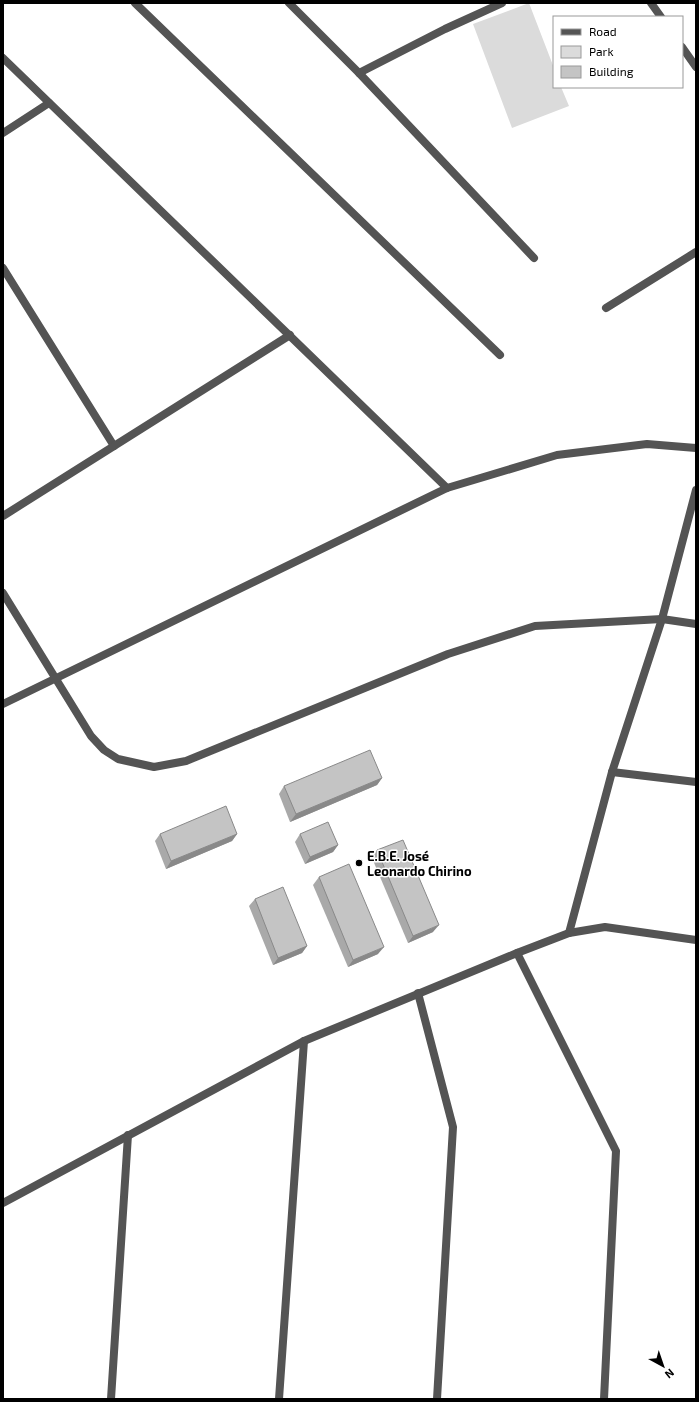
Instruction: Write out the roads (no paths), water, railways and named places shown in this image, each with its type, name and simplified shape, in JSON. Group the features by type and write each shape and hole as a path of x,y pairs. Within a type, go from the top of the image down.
{"street":[{"path":"134,3 500,355"},
{"path":"289,3 359,73 534,258"},
{"path":"359,73 445,29 502,3"},
{"path":"651,3 660,16"},
{"path":"683,48 696,67"},
{"path":"3,58 447,488"},
{"path":"3,133 49,103"},
{"path":"606,308 696,252"},
{"path":"3,268 114,446"},
{"path":"3,516 290,335"},
{"path":"3,704 447,488 557,455 647,444 696,448"},
{"path":"569,933 612,772 662,619 696,490"},
{"path":"3,593 91,736 104,750 118,759 154,767 186,760 448,654 535,626 662,619 696,624"},
{"path":"612,772 696,782"},
{"path":"3,1203 304,1041 418,993 569,933 605,927 696,940"},
{"path":"517,953 616,1152 604,1399"},
{"path":"418,993 453,1127 437,1399"},
{"path":"279,1399 304,1041"},
{"path":"111,1399 128,1135"}],"place":[{"name":"E.B.E. José Leonardo Chirino","path":"359,863"}]}
